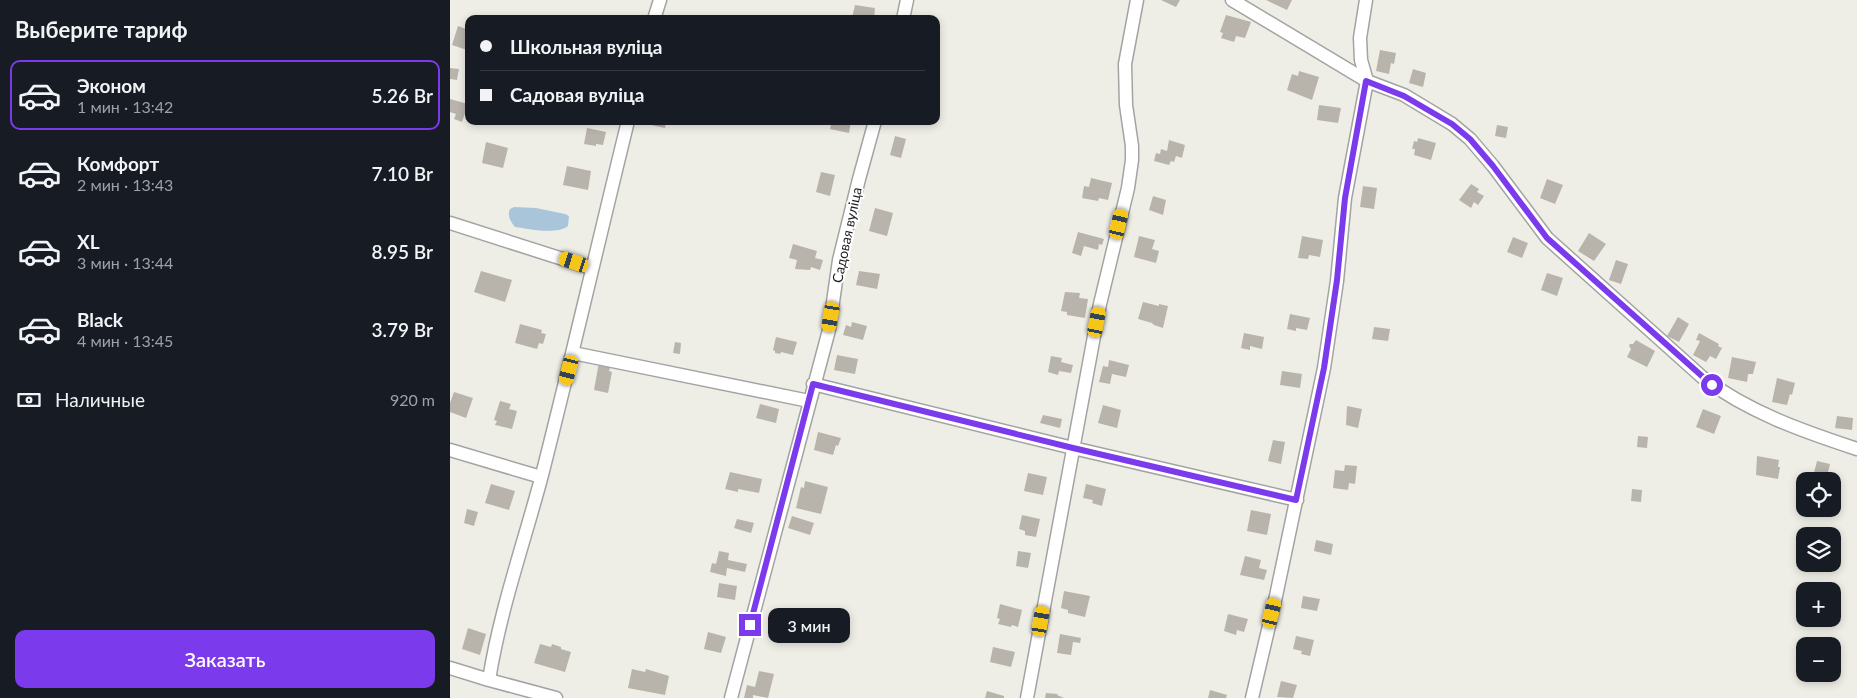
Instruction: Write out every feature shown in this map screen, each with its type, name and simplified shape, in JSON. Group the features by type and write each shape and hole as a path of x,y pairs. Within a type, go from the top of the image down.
{"street":[{"path":"655,15 660,0"},
{"path":"904,15 907,0"},
{"path":"1027,698 1100,304 1128,188 1132,146 1126,105 1126,52 1137,0"},
{"path":"1232,0 1366,81 1404,96 1452,124 1470,139 1493,166 1547,238 1702,377 1722,392 1798,430 1857,449"},
{"path":"1252,698 1324,368 1337,280 1345,198 1366,81 1361,60 1360,38 1366,0"},
{"path":"489,680 494,645 573,353 591,268 627,125"},
{"name":"Садовая вуліца","path":"731,698 813,384 829,330 839,260 874,125"},
{"path":"450,222 591,268"},
{"path":"573,353 809,401"},
{"path":"813,384 1073,448 1296,500"},
{"path":"450,450 541,477"},
{"path":"450,668 556,698"}],"water":[{"path":"514,207 536,208 565,214 569,216 568,226 563,229 550,231 515,227 509,216 510,209"}],"building":[{"path":"1161,0 1180,0 1176,7"},
{"path":"1266,0 1292,0 1287,10"},
{"path":"855,5 875,8 874,15 853,15"},
{"path":"1226,15 1251,22 1245,38 1236,36 1234,42 1221,38 1223,33 1220,32"},
{"path":"458,26 465,29 465,49 452,45"},
{"path":"1380,50 1396,53 1394,64 1391,63 1389,74 1376,71"},
{"path":"450,68 459,69 457,80 450,79"},
{"path":"1413,69 1426,73 1423,87 1409,83"},
{"path":"1299,71 1319,77 1312,100 1287,90 1292,74 1298,76"},
{"path":"450,99 465,103 465,113 462,122 454,119 456,114 450,112"},
{"path":"1319,105 1341,108 1338,123 1317,120"},
{"path":"651,125 665,125 665,128"},
{"path":"831,125 850,125 849,133 830,129"},
{"path":"1497,125 1508,127 1506,138 1495,136"},
{"path":"587,128 606,132 603,145 584,144"},
{"path":"895,136 906,139 901,158 890,155"},
{"path":"1418,138 1436,143 1431,160 1414,155 1415,149 1412,149 1414,141 1417,142"},
{"path":"1169,140 1185,145 1182,158 1176,156 1174,162 1171,161 1169,165 1154,161 1156,153 1160,154 1161,149 1167,151"},
{"path":"486,142 508,148 503,168 482,163"},
{"path":"567,166 591,171 588,190 563,185"},
{"path":"821,172 835,175 830,196 816,192"},
{"path":"1091,178 1112,183 1108,200 1099,198 1098,201 1082,198 1084,186 1089,187"},
{"path":"1547,179 1563,185 1555,204 1540,198"},
{"path":"1471,184 1479,189 1477,192 1484,196 1478,205 1474,202 1471,208 1459,200"},
{"path":"1363,186 1377,188 1374,209 1360,207"},
{"path":"1153,196 1166,200 1163,215 1149,210"},
{"path":"875,208 893,213 887,236 869,231"},
{"path":"1078,232 1104,239 1102,245 1099,244 1098,250 1084,246 1081,256 1072,253"},
{"path":"1589,233 1606,244 1594,261 1578,251"},
{"path":"1139,236 1155,240 1152,249 1159,251 1156,263 1134,257"},
{"path":"1302,236 1323,240 1320,257 1309,255 1308,259 1298,258"},
{"path":"1513,237 1528,243 1522,258 1507,252"},
{"path":"793,244 817,251 815,258 823,260 820,270 811,267 810,270 795,269 797,260 789,258"},
{"path":"1616,260 1628,264 1621,284 1609,280"},
{"path":"481,271 512,280 505,302 474,292"},
{"path":"859,271 880,274 877,289 856,285"},
{"path":"1547,273 1563,278 1557,296 1541,290"},
{"path":"1065,292 1080,293 1079,298 1088,299 1085,318 1067,315 1067,312 1061,311"},
{"path":"1143,302 1168,306 1163,328 1138,319"},
{"path":"1290,314 1310,318 1307,330 1296,328 1296,331 1287,329"},
{"path":"1678,317 1689,324 1679,342 1667,336"},
{"path":"852,322 867,326 863,340 843,335 846,325 851,327"},
{"path":"520,324 542,330 541,333 546,334 543,344 539,343 537,349 515,343"},
{"path":"1374,327 1390,329 1388,341 1372,339"},
{"path":"1244,333 1264,337 1262,349 1250,346 1250,350 1241,348"},
{"path":"1699,333 1719,344 1718,346 1722,348 1716,359 1710,356 1706,362 1693,355 1700,341 1696,340"},
{"path":"776,337 797,342 793,355 781,352 780,354 775,353 773,350"},
{"path":"1636,340 1655,351 1647,367 1627,357 1631,349 1630,344 1633,344"},
{"path":"675,342 681,343 680,354 673,353"},
{"path":"837,355 858,359 855,374 834,370"},
{"path":"1051,356 1062,358 1061,362 1073,365 1071,373 1059,371 1058,375 1048,372"},
{"path":"1732,357 1756,362 1753,374 1748,374 1747,382 1728,378"},
{"path":"1109,360 1129,365 1126,377 1112,374 1110,384 1099,382 1103,366 1108,367"},
{"path":"599,362 611,365 609,371 612,372 608,393 594,390"},
{"path":"1282,371 1302,374 1300,388 1280,385"},
{"path":"1777,378 1795,383 1787,405 1772,402"},
{"path":"454,392 473,398 466,418 450,412 450,403"},
{"path":"500,401 511,404 509,409 517,411 512,429 495,425 497,421 494,420"},
{"path":"760,404 779,409 776,423 756,418"},
{"path":"1103,405 1121,410 1117,428 1098,423"},
{"path":"1347,406 1362,409 1358,428 1346,425"},
{"path":"1703,409 1721,416 1714,434 1696,427"},
{"path":"1043,415 1062,419 1060,428 1040,423"},
{"path":"1837,416 1853,418 1852,430 1835,428"},
{"path":"818,432 841,438 838,446 836,445 833,455 814,450"},
{"path":"1638,436 1648,437 1647,448 1637,447"},
{"path":"1273,440 1285,442 1281,464 1268,461"},
{"path":"1757,456 1779,460 1778,479 1756,475"},
{"path":"1817,461 1830,464 1828,472 1814,472"},
{"path":"1345,465 1357,466 1355,484 1349,483 1348,490 1333,488 1335,470 1344,471"},
{"path":"730,472 762,479 759,493 738,489 738,492 725,489"},
{"path":"1028,473 1047,477 1043,495 1024,491"},
{"path":"805,481 828,487 821,514 796,508 801,487 804,488"},
{"path":"491,484 515,491 509,510 485,503"},
{"path":"1086,484 1106,489 1102,506 1092,503 1093,500 1083,498"},
{"path":"1632,489 1642,490 1641,502 1631,501"},
{"path":"467,509 478,512 474,526 464,523"},
{"path":"1251,510 1271,514 1267,535 1247,531"},
{"path":"1022,515 1040,519 1036,537 1025,535 1025,531 1019,529"},
{"path":"792,516 814,523 810,535 788,528"},
{"path":"737,519 754,523 751,533 734,528"},
{"path":"1316,540 1333,544 1331,555 1314,551"},
{"path":"719,551 729,553 728,560 747,564 745,572 727,568 726,576 710,572 712,563 716,564"},
{"path":"1018,551 1031,553 1028,568 1016,566"},
{"path":"1245,556 1261,560 1259,568 1267,570 1264,580 1240,575"},
{"path":"719,583 737,586 735,600 717,597"},
{"path":"1064,591 1090,596 1085,617 1068,613 1068,610 1061,608"},
{"path":"1303,596 1320,599 1317,611 1301,608"},
{"path":"1000,604 1022,610 1018,627 998,624 1000,619 997,618"},
{"path":"800,613 819,618 812,642 793,636"},
{"path":"1228,614 1248,619 1244,632 1237,630 1236,635 1224,631"},
{"path":"468,628 486,634 480,655 462,649"},
{"path":"708,632 726,637 721,653 704,649"},
{"path":"1060,634 1081,638 1080,643 1073,642 1071,655 1057,653"},
{"path":"1296,636 1314,640 1310,656 1301,654 1302,651 1293,649"},
{"path":"540,644 551,647 552,644 571,652 565,672 534,663"},
{"path":"993,647 1015,652 1011,667 990,662"},
{"path":"632,669 645,672 646,669 669,676 665,695 628,688"},
{"path":"759,671 774,674 768,698 753,695 753,698 744,698 747,685 755,687"},
{"path":"1281,681 1297,685 1293,698 1277,697"},
{"path":"1210,690 1227,695 1226,698 1208,698"},
{"path":"987,691 1004,696 1004,698 985,698"},
{"path":"1046,693 1058,694 1064,698 1045,698"}],"route":[{"path":"750,625 813,384 1073,448 1296,500 1324,368 1337,280 1340,232 1366,81 1404,96 1452,124 1470,139 1493,166 1547,238 1712,385"}]}
